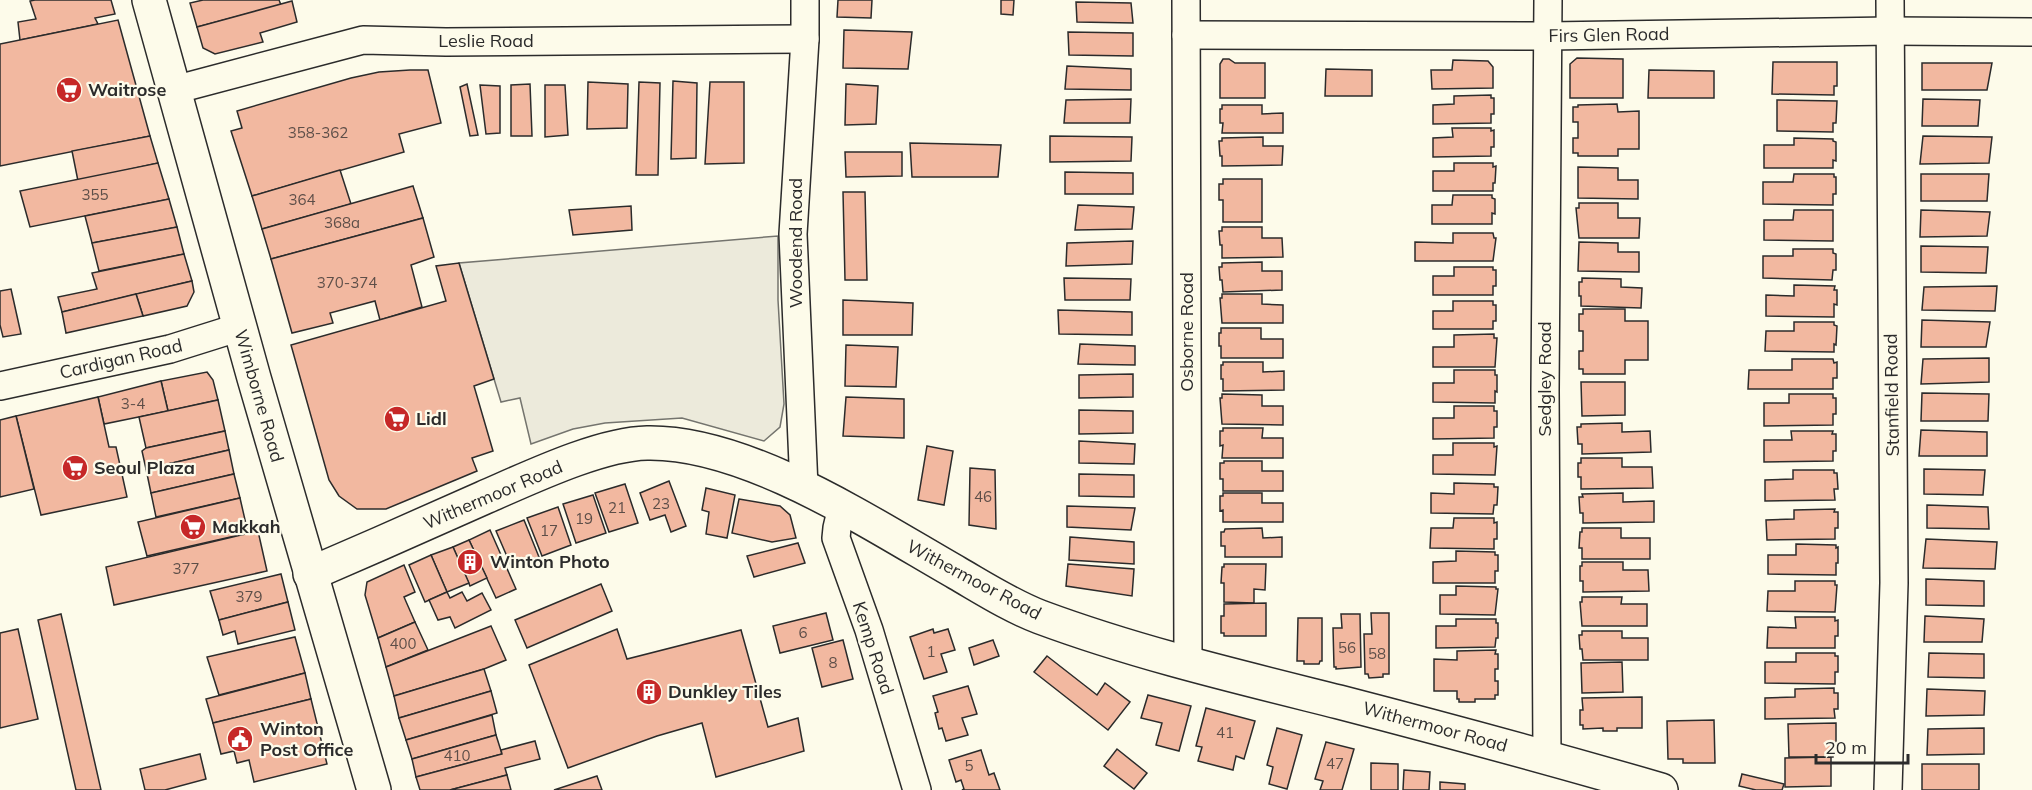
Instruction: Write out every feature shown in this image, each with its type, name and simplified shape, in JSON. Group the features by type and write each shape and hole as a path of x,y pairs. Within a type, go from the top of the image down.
{"street":[{"name":"Wimborne Road","path":"149,0 310,574 374,790"},
{"name":"Woodend Road","path":"804,487 793,234 805,39 805,0"},
{"name":"Osborne Road","path":"1186,0 1188,663"},
{"name":"Sedgley Road","path":"1547,757 1545,390 1548,0"},
{"name":"Stanfield Road","path":"1888,790 1894,583 1890,0"},
{"name":"Firs Glen Road","path":"1186,35 1549,36 1890,31 2032,32"},
{"name":"Leslie Road","path":"174,90 363,40 446,42 805,39"},
{"name":"Cardigan Road","path":"0,386 170,349 240,327"},
{"name":"Withermoor Road","path":"310,574 533,476 595,453 644,442 687,445 743,461 804,487 1036,616 1188,663 1547,757 1661,790"},
{"name":"Kemp Road","path":"842,507 836,538 869,630 917,790"}],"shaded area":[{"path":"778,236 778,300 784,404 780,427 764,441 682,418 605,423 573,429 531,444 520,398 501,402 459,263"}],"building":[{"path":"111,0 115,14 95,18 98,24 20,40 18,22 36,19 30,1"},
{"path":"203,0 279,0 281,5 197,27 190,3"},
{"path":"838,0 872,0 871,18 837,17"},
{"path":"1001,0 1014,0 1013,15 1001,14"},
{"path":"292,1 297,22 260,33 263,42 215,54 203,48 197,27"},
{"path":"1076,2 1131,3 1133,23 1077,22"},
{"name":"Waitrose","path":"118,20 150,136 0,166 0,44"},
{"path":"844,30 912,32 908,69 843,68"},
{"path":"1068,32 1133,33 1133,56 1069,55"},
{"path":"1577,58 1623,59 1623,98 1570,98 1570,64"},
{"path":"1223,59 1229,59 1235,63 1265,63 1265,98 1220,98 1220,64"},
{"path":"1453,60 1488,61 1493,67 1493,88 1432,89 1431,70 1452,70"},
{"path":"1773,62 1837,62 1837,86 1834,86 1834,95 1772,94"},
{"path":"1922,63 1992,63 1987,90 1922,90"},
{"path":"1067,66 1131,69 1131,90 1065,89"},
{"path":"1326,69 1372,70 1372,96 1325,96"},
{"path":"428,70 441,123 399,134 404,152 252,196 231,131 242,128 237,111 351,78 379,72"},
{"path":"1649,70 1714,71 1714,98 1648,98"},
{"path":"673,81 697,83 696,158 671,159"},
{"path":"588,82 628,84 627,128 587,129"},
{"path":"639,82 660,83 658,175 636,175"},
{"path":"710,82 744,82 744,163 705,164"},
{"path":"467,84 478,135 470,136 460,87"},
{"path":"530,84 532,136 511,136 511,85"},
{"path":"846,84 878,86 876,124 845,125"},
{"path":"480,85 500,86 500,133 486,134"},
{"path":"545,85 565,85 568,135 545,137"},
{"path":"1491,95 1491,98 1494,98 1494,114 1491,114 1491,123 1433,124 1433,105 1454,104 1454,96"},
{"path":"1131,99 1130,123 1064,123 1066,100"},
{"path":"1923,99 1980,100 1978,126 1922,126"},
{"path":"1777,100 1837,101 1836,123 1833,123 1833,132 1777,131"},
{"path":"1617,104 1618,112 1639,111 1639,149 1618,149 1618,156 1578,156 1578,153 1573,153 1573,138 1578,138 1578,122 1573,122 1573,107"},
{"path":"1222,105 1262,105 1262,114 1283,113 1283,133 1222,133 1223,123 1220,123 1220,109"},
{"path":"1452,128 1491,128 1491,131 1494,130 1494,147 1491,147 1491,156 1433,157 1433,138 1453,137"},
{"path":"150,136 158,163 78,181 72,151"},
{"path":"1050,136 1132,137 1131,161 1050,162"},
{"path":"1923,136 1992,137 1989,163 1920,164"},
{"path":"1263,137 1263,146 1283,146 1282,165 1222,166 1219,141 1222,141 1222,138"},
{"path":"1794,138 1833,139 1836,142 1836,161 1833,160 1833,168 1764,168 1764,145 1794,145"},
{"path":"910,143 1001,145 998,177 912,177"},
{"path":"845,152 902,152 902,176 846,177"},
{"path":"158,163 169,199 30,227 20,191"},
{"path":"1454,163 1493,163 1493,167 1496,166 1493,191 1433,191 1433,171 1454,171"},
{"path":"1578,167 1618,168 1618,180 1638,180 1638,199 1578,198"},
{"path":"340,170 351,204 262,229 252,196"},
{"path":"1065,172 1133,173 1133,194 1065,194"},
{"path":"1794,174 1834,174 1836,194 1833,194 1833,205 1763,204 1763,182 1793,182"},
{"path":"1921,174 1989,174 1987,201 1921,201"},
{"path":"1223,179 1262,179 1262,222 1223,222 1223,200 1219,200 1219,184 1223,184"},
{"path":"413,186 423,218 271,259 262,229"},
{"path":"843,192 865,192 867,280 845,280"},
{"path":"1453,195 1492,195 1495,199 1495,214 1492,213 1492,224 1432,224 1432,205 1452,205"},
{"path":"169,199 177,227 92,243 85,216"},
{"path":"1579,203 1618,203 1618,218 1640,218 1639,238 1579,238 1576,208 1579,208"},
{"path":"1078,205 1134,207 1132,229 1075,230"},
{"path":"631,206 632,230 573,235 569,210"},
{"path":"1794,210 1833,210 1833,241 1764,240 1764,220 1793,220"},
{"path":"1921,210 1990,212 1987,236 1920,237"},
{"path":"423,218 434,257 411,265 422,307 380,320 375,301 330,313 333,323 292,333 271,259"},
{"path":"177,227 184,254 99,271 92,243"},
{"path":"1222,227 1262,227 1262,238 1282,238 1283,257 1222,258 1219,231 1222,231"},
{"path":"1453,233 1493,233 1496,238 1493,261 1415,261 1415,242 1453,243"},
{"path":"1133,241 1132,264 1066,266 1067,243"},
{"path":"1579,242 1618,243 1618,252 1639,252 1639,272 1578,271"},
{"path":"1921,246 1988,247 1986,273 1921,272"},
{"path":"1793,249 1833,249 1833,253 1836,254 1836,270 1833,270 1832,280 1763,278 1763,256 1793,256"},
{"path":"184,254 192,281 62,312 58,297 97,289 92,273"},
{"path":"1262,262 1262,271 1282,271 1282,290 1223,292 1219,267 1222,267 1222,263"},
{"name":"Lidl","path":"459,263 494,379 474,386 493,451 472,458 477,471 386,509 357,509 339,496 329,480 291,345 446,301 436,266"},
{"path":"1454,267 1493,267 1493,270 1496,270 1496,286 1493,286 1493,295 1433,295 1433,276 1454,276"},
{"path":"1064,278 1131,279 1130,300 1065,300"},
{"path":"1582,278 1621,279 1621,287 1642,288 1641,308 1581,306 1579,282 1582,282"},
{"path":"192,281 194,292 187,306 143,316 136,294"},
{"path":"1794,285 1835,286 1837,305 1834,304 1834,317 1766,316 1766,295 1794,296"},
{"path":"1997,286 1995,311 1922,310 1924,287"},
{"path":"11,289 21,334 3,337 0,325 0,291"},
{"path":"136,294 143,316 66,333 62,312"},
{"path":"1222,294 1262,294 1262,304 1283,305 1283,323 1222,323 1220,298"},
{"path":"843,300 913,303 912,335 843,335"},
{"path":"1453,301 1493,301 1493,305 1496,305 1496,321 1493,321 1493,329 1433,329 1433,311 1453,311"},
{"path":"1583,309 1625,309 1625,321 1648,321 1648,360 1625,360 1625,374 1583,374 1583,369 1579,369 1579,351 1583,351 1583,331 1579,331 1579,314 1583,314"},
{"path":"1058,310 1132,312 1132,335 1059,334"},
{"path":"1922,320 1990,322 1986,347 1921,347"},
{"path":"1794,322 1834,322 1837,326 1834,352 1765,351 1766,331 1794,331"},
{"path":"1221,328 1261,328 1261,339 1283,339 1283,358 1221,358 1219,333 1221,333"},
{"path":"1494,334 1494,338 1497,338 1495,367 1433,367 1433,347 1454,347 1454,335"},
{"path":"1080,344 1135,346 1135,365 1078,364"},
{"path":"846,345 898,347 896,387 845,386"},
{"path":"1989,358 1989,382 1921,384 1923,359"},
{"path":"1792,359 1833,359 1834,363 1837,362 1837,378 1833,378 1833,389 1748,389 1749,370 1792,370"},
{"path":"1223,362 1263,362 1263,372 1284,371 1284,390 1223,391 1221,365"},
{"path":"1454,370 1495,370 1497,392 1495,391 1495,403 1433,402 1433,383 1454,383"},
{"path":"207,372 213,380 218,400 168,411 161,381"},
{"path":"1133,374 1133,397 1079,398 1079,375"},
{"path":"161,381 168,411 104,424 98,397"},
{"path":"1581,382 1625,382 1625,415 1582,416"},
{"path":"1922,393 1989,394 1988,421 1921,421"},
{"path":"1222,394 1262,395 1262,406 1283,406 1283,425 1222,424 1220,398"},
{"path":"1789,394 1833,394 1833,398 1836,398 1836,414 1833,414 1833,425 1764,426 1764,403 1789,403"},
{"name":"Seoul Plaza","path":"98,397 109,447 116,447 127,497 41,515 16,416"},
{"path":"846,397 904,399 904,438 843,436"},
{"path":"218,400 225,431 146,448 139,417"},
{"path":"1454,406 1494,406 1494,411 1497,411 1497,427 1494,427 1494,438 1433,439 1433,418 1454,418"},
{"path":"1079,410 1133,411 1133,433 1079,434"},
{"path":"16,416 34,489 0,497 0,420"},
{"path":"1622,423 1622,432 1650,431 1651,452 1582,454 1582,444 1578,444 1577,427 1581,427 1581,424"},
{"path":"1223,428 1263,428 1262,438 1283,438 1283,458 1222,458 1223,445 1220,446 1220,431 1223,431"},
{"path":"1921,430 1987,432 1987,456 1919,456"},
{"path":"225,431 229,450 146,469 142,451 146,448"},
{"path":"1791,431 1833,431 1832,434 1836,434 1836,451 1833,451 1833,461 1764,462 1764,440 1792,440"},
{"path":"1079,441 1135,444 1134,464 1079,463"},
{"path":"1453,443 1494,443 1494,447 1497,446 1495,475 1433,474 1433,455 1453,455"},
{"path":"927,446 953,451 944,505 918,500"},
{"path":"229,450 234,474 151,493 146,469"},
{"path":"1581,458 1622,458 1622,467 1652,467 1653,488 1581,489 1578,463 1581,463"},
{"path":"1224,461 1262,461 1262,471 1283,471 1283,491 1223,491 1220,463"},
{"path":"970,468 995,470 996,529 969,525"},
{"path":"1924,469 1985,470 1983,495 1924,494"},
{"path":"1793,470 1834,470 1834,473 1837,473 1838,489 1834,489 1835,500 1765,501 1765,480 1793,479"},
{"path":"234,474 240,498 156,517 151,493"},
{"path":"1079,474 1134,475 1134,497 1079,496"},
{"path":"669,481 686,526 671,532 665,515 650,520 640,493"},
{"path":"1454,483 1494,484 1494,487 1498,487 1497,505 1494,505 1493,514 1431,513 1431,493 1454,494"},
{"path":"625,484 638,523 609,532 595,493"},
{"path":"706,488 735,495 727,538 706,534 709,512 702,510"},
{"path":"1223,493 1262,493 1262,503 1283,503 1283,522 1223,522 1220,496 1223,496"},
{"path":"1623,493 1623,502 1654,501 1654,522 1583,523 1579,497 1583,497 1582,494"},
{"path":"593,495 606,533 576,543 563,504"},
{"name":"Makkah","path":"240,498 248,533 147,556 138,522"},
{"path":"739,499 780,506 790,515 796,538 772,542 732,533"},
{"path":"1927,505 1988,507 1989,529 1927,528"},
{"path":"1067,506 1135,508 1131,530 1067,527"},
{"path":"558,507 571,545 542,556 527,518"},
{"path":"1835,509 1834,512 1838,512 1838,528 1835,528 1835,539 1767,540 1766,520 1794,519 1794,510"},
{"path":"1454,518 1494,518 1494,523 1497,522 1497,539 1494,539 1494,549 1430,548 1431,528 1453,528"},
{"path":"524,520 539,557 512,568 496,531"},
{"path":"1262,528 1263,538 1282,537 1282,557 1225,557 1225,546 1221,546 1221,532 1225,529"},
{"path":"1582,528 1621,528 1621,538 1650,538 1650,559 1582,559 1582,548 1579,548"},
{"path":"490,530 516,589 496,598 469,540"},
{"path":"258,531 267,571 114,605 106,567"},
{"path":"1070,537 1134,542 1134,564 1069,560"},
{"path":"1926,539 1997,542 1995,569 1923,568"},
{"name":"Winton Photo","path":"469,540 487,578 470,586 453,547"},
{"path":"798,543 805,563 754,577 747,556"},
{"path":"1796,544 1836,545 1838,563 1836,563 1836,575 1768,574 1768,555 1796,555"},
{"path":"453,547 469,583 447,592 431,555"},
{"path":"1456,551 1495,552 1495,555 1498,555 1498,571 1495,571 1495,583 1433,583 1433,562 1456,561"},
{"path":"431,555 447,592 425,602 409,565"},
{"path":"1582,562 1623,562 1623,570 1648,570 1649,591 1583,592 1583,581 1580,581"},
{"path":"1068,564 1134,569 1132,596 1066,586"},
{"path":"1224,564 1266,564 1265,590 1254,589 1254,603 1224,602 1224,583 1221,583"},
{"path":"404,565 415,592 404,597 415,622 378,638 365,595 367,582"},
{"path":"281,574 288,602 219,620 210,591"},
{"path":"1926,579 1984,581 1984,606 1926,605"},
{"path":"1795,581 1835,581 1837,585 1835,612 1767,611 1768,591 1795,591"},
{"path":"601,584 612,611 527,648 515,620"},
{"path":"1456,586 1496,587 1498,589 1495,615 1440,614 1440,595 1456,595"},
{"path":"447,592 450,598 462,592 467,601 482,593 491,610 455,628 450,617 438,620 429,600"},
{"path":"1582,597 1622,597 1621,604 1647,604 1647,626 1582,626 1580,602 1582,602"},
{"path":"288,602 295,630 238,644 235,631 223,635 219,620"},
{"path":"1266,603 1266,636 1224,636 1224,633 1221,633 1224,604"},
{"path":"826,613 833,640 780,653 773,626"},
{"path":"1371,613 1389,613 1389,674 1383,674 1383,677 1369,678 1368,674 1365,674 1364,634 1372,634"},
{"path":"61,614 101,790 76,790 38,620"},
{"path":"1341,614 1360,614 1361,667 1336,669 1334,667 1333,628 1342,628"},
{"path":"1925,616 1984,619 1982,642 1924,642"},
{"path":"1795,617 1835,617 1835,621 1838,620 1838,636 1835,636 1835,648 1767,648 1768,627 1796,628"},
{"path":"1298,618 1322,618 1322,661 1319,664 1304,664 1304,661 1297,661"},
{"path":"1456,619 1496,619 1498,638 1496,638 1495,647 1436,648 1436,626 1456,626"},
{"path":"415,622 428,650 386,667 378,638"},
{"path":"491,626 506,660 484,669 394,696 386,667"},
{"path":"18,629 38,719 0,728 0,633"},
{"name":"Dunkley Tiles","path":"617,629 627,659 741,630 768,727 798,718 804,751 716,777 702,723 657,736 568,768 529,665"},
{"path":"933,629 934,633 948,629 955,650 941,654 947,672 924,679 910,637"},
{"path":"1582,631 1622,631 1622,638 1648,638 1648,660 1583,660 1579,635 1582,635"},
{"path":"295,637 305,673 219,695 207,657"},
{"path":"843,640 853,679 822,687 812,648"},
{"path":"993,640 999,656 974,665 969,648"},
{"path":"1496,650 1498,669 1495,669 1495,681 1498,681 1498,695 1495,695 1495,699 1459,702 1457,691 1434,691 1434,659 1457,660 1457,651"},
{"path":"1796,653 1835,653 1835,656 1838,656 1838,672 1835,672 1835,684 1765,683 1765,662 1796,662"},
{"path":"1929,653 1984,654 1984,678 1928,677"},
{"path":"1047,656 1097,695 1105,683 1130,702 1108,730 1034,672"},
{"path":"1622,662 1623,692 1582,693 1581,663"},
{"path":"484,669 491,691 399,718 394,696"},
{"path":"305,673 311,699 213,723 206,699"},
{"path":"968,686 977,714 962,718 968,735 946,741 942,728 939,729 935,713 938,712 933,696"},
{"path":"1834,688 1834,693 1838,693 1838,709 1834,709 1835,718 1765,719 1765,698 1795,697 1795,689"},
{"path":"1927,689 1985,691 1984,715 1926,716"},
{"path":"491,691 497,713 406,740 399,718"},
{"path":"1148,695 1191,706 1179,751 1156,745 1162,723 1141,718"},
{"path":"1642,697 1642,728 1617,728 1617,731 1603,731 1603,728 1583,729 1583,725 1580,725 1580,710 1583,710 1582,698"},
{"path":"311,699 327,764 254,782 249,760 237,763 234,751 221,754 213,723"},
{"path":"1206,708 1255,721 1244,759 1236,756 1233,770 1198,761 1202,747 1196,746"},
{"path":"492,715 496,735 412,759 406,740"},
{"path":"1714,720 1715,763 1683,763 1683,759 1668,759 1667,721"},
{"path":"1836,723 1836,748 1833,748 1833,757 1789,757 1788,724"},
{"path":"1277,728 1302,735 1287,789 1269,784 1273,767 1267,765"},
{"path":"1984,728 1984,754 1927,755 1928,729"},
{"path":"496,735 502,754 416,777 412,759"},
{"path":"535,741 540,759 505,768 507,775 450,790 420,790 416,777 502,754 501,750"},
{"path":"1326,742 1354,749 1342,790 1320,790 1323,781 1315,779"},
{"path":"1117,749 1147,773 1134,789 1104,766"},
{"path":"981,750 989,775 994,773 1000,790 962,790 964,789 961,780 956,782 949,760"},
{"path":"200,754 206,779 165,790 145,790 140,769"},
{"path":"1831,757 1831,786 1785,787 1785,758"},
{"path":"1371,763 1398,764 1398,790 1371,790"},
{"path":"1922,764 1979,764 1979,790 1922,790"},
{"path":"1404,770 1430,772 1429,790 1403,790"},
{"path":"1742,774 1784,784 1782,790 1756,790 1739,786"},
{"path":"507,775 511,790 450,790"},
{"path":"597,776 602,790 554,790"},
{"path":"1440,782 1465,784 1465,790 1440,790"}],"place":[{"name":"Waitrose","path":"69,90"},
{"name":"Lidl","path":"397,419"},
{"name":"Seoul Plaza","path":"75,468"},
{"name":"Makkah","path":"193,527"},
{"name":"Winton Photo","path":"470,562"},
{"name":"Dunkley Tiles","path":"649,692"},
{"name":"Winton Post Office","path":"240,739"}]}
